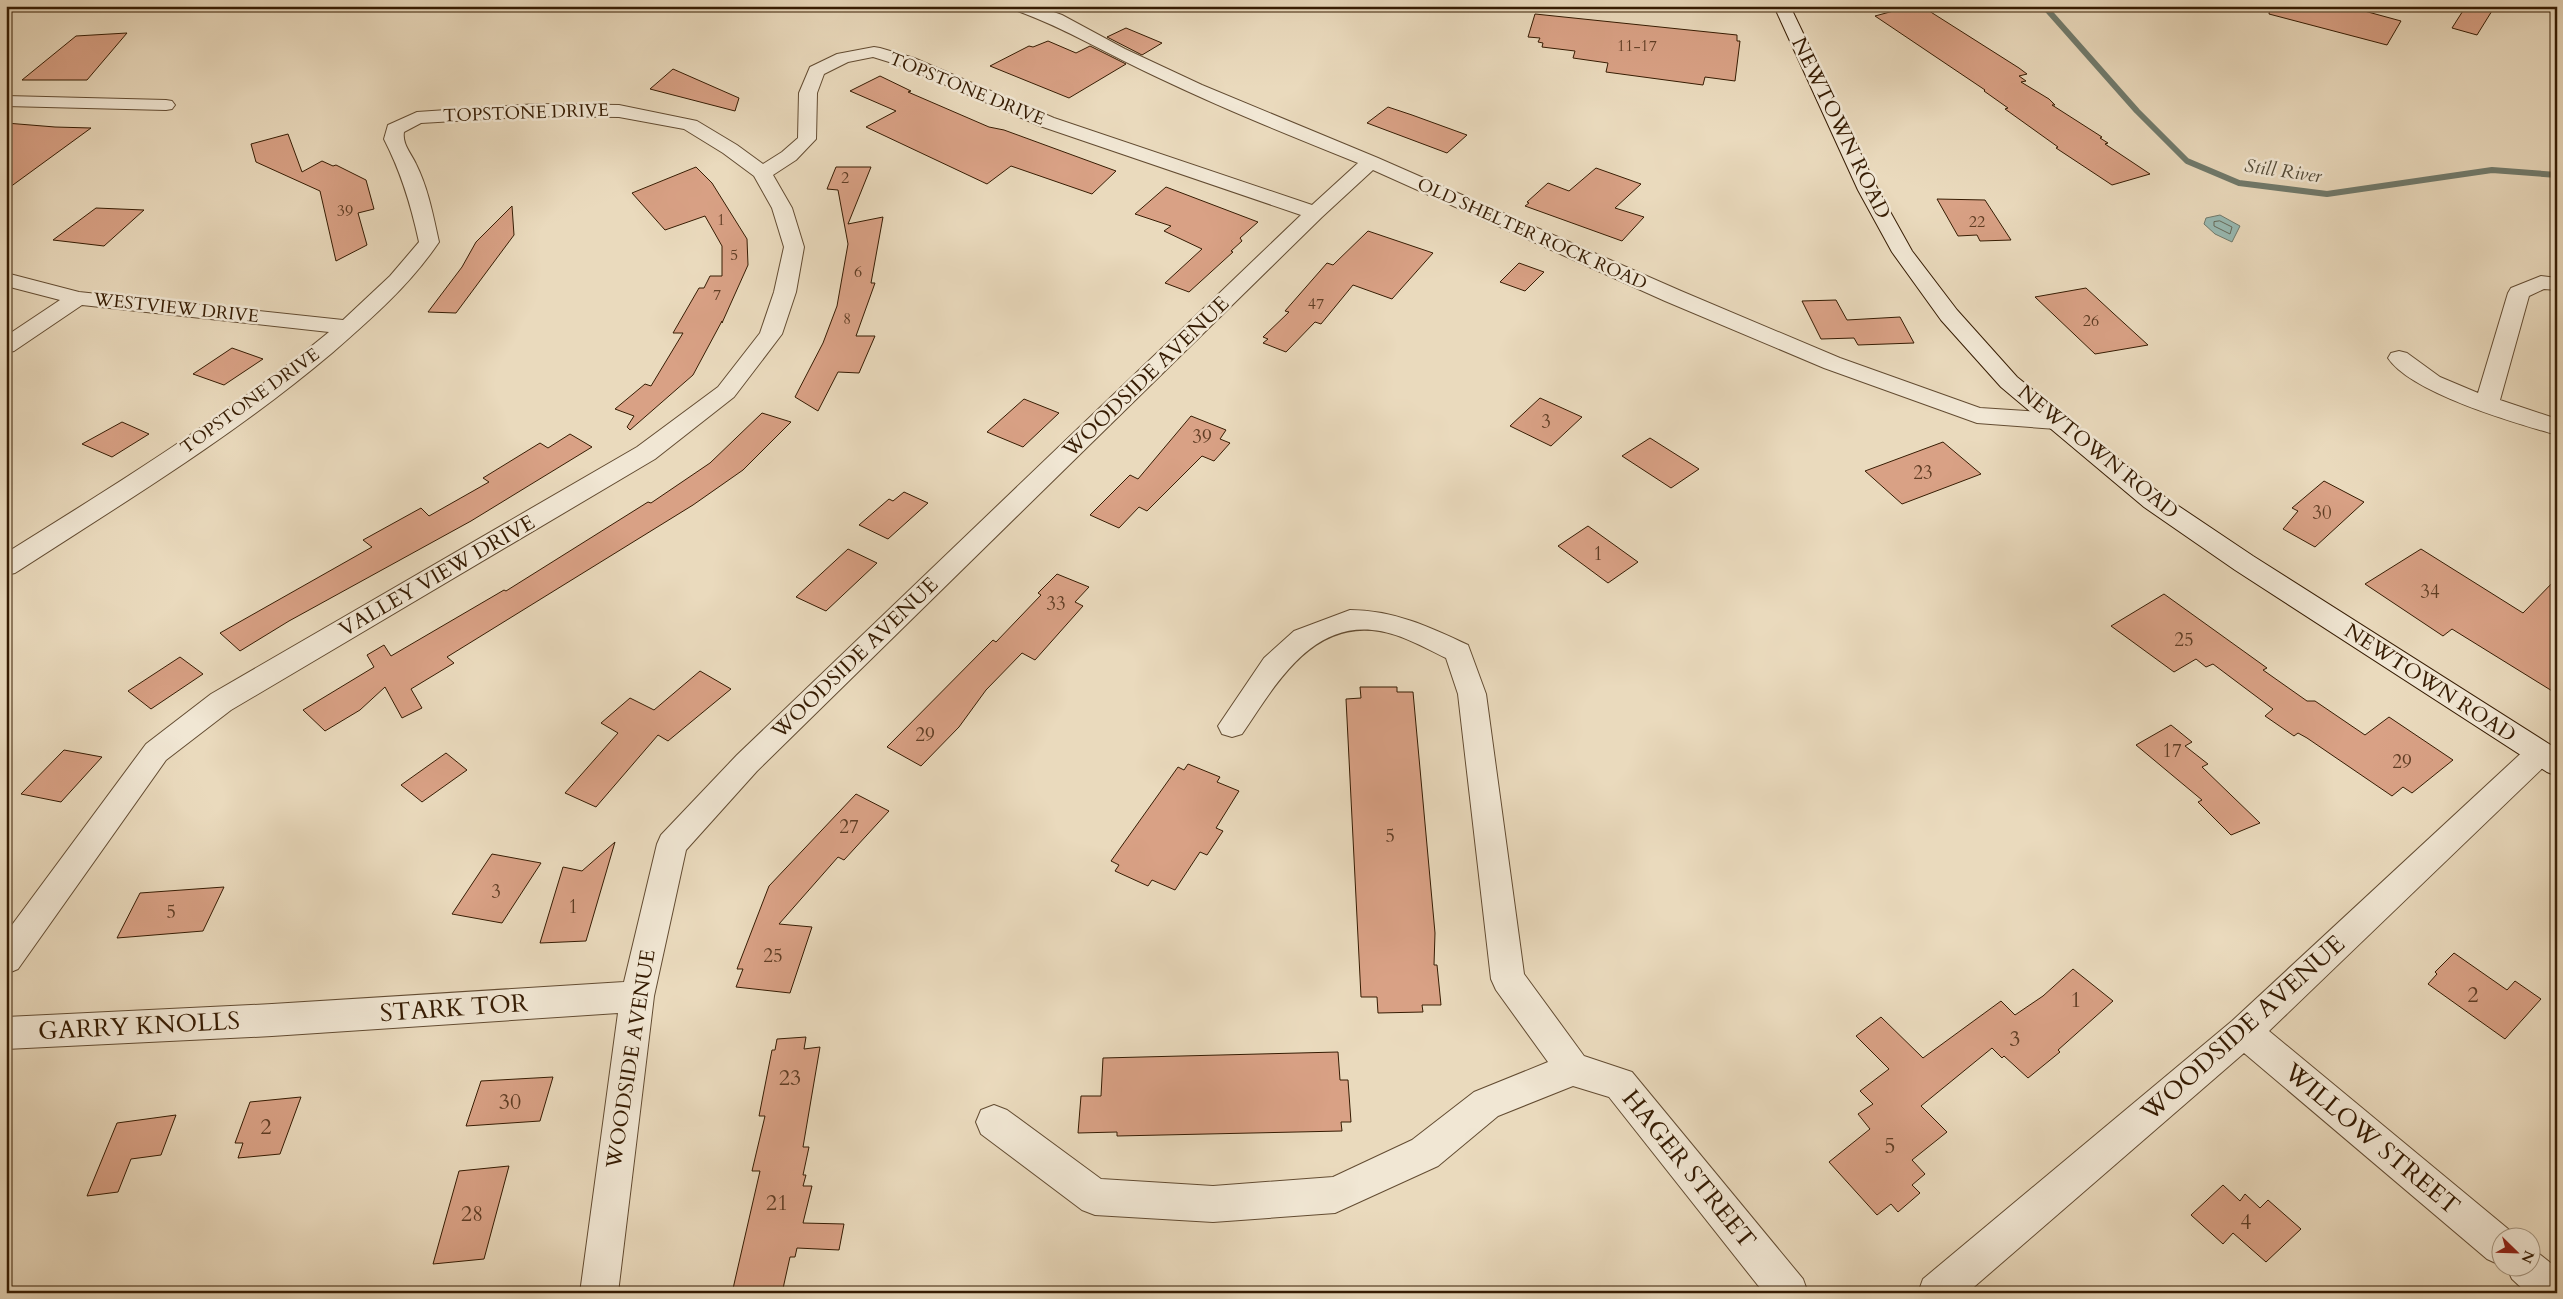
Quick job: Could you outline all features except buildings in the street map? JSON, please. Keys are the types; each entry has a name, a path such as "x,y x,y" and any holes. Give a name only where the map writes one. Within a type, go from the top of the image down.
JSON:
{"street":[{"name":"OLD SHELTER ROCK ROAD","path":"1021,6 1056,19 1119,54 1196,89 1371,162 1690,304 1832,363 1977,414 2056,421"},
{"name":"NEWTOWN ROAD","path":"1782,6 1868,190 1902,252 1949,315 2010,382 2174,515 2548,759"},
{"name":"TOPSTONE DRIVE","path":"6,566 126,490 268,392 349,327 394,285 429,242 422,204 407,165 393,140 394,129 417,118 537,110 619,111 690,125 730,149 762,173 789,156 807,139 808,92 816,71 843,58 874,52 908,62 1047,122 1315,213"},
{"path":"6,101 166,105"},
{"name":"WOODSIDE AVENUE","path":"599,1293 637,996 672,844 747,763 1315,213 1371,162"},
{"name":"VALLEY VIEW DRIVE","path":"6,959 156,752 221,702 646,453 726,392 771,334 785,292 794,247 782,208 762,173"},
{"name":"WESTVIEW DRIVE","path":"6,279 78,298 349,327"},
{"path":"2487,404 2494,369 2512,321 2519,293 2541,282 2557,284"},
{"path":"6,346 78,298"},
{"path":"2399,358 2432,382 2451,392 2557,427"},
{"path":"994,1122 1095,1197 1213,1204 1335,1196 1425,1153 1486,1104 1573,1069 1508,979 1472,694 1458,652 1414,631 1373,620 1350,620 1304,638 1274,665 1232,726"},
{"name":"WOODSIDE AVENUE","path":"1937,1293 2244,1032 2548,759"},
{"name":"STARK TOR","path":"272,1020 637,996"},
{"name":"GARRY KNOLLS","path":"6,1033 272,1020"},
{"name":"WILLOW STREET","path":"2244,1032 2490,1238"},
{"name":"HAGER STREET","path":"1573,1069 1620,1084 1789,1293"},
{"path":"2536,1276 2556,1293"}],"water":[{"path":"2220,215 2240,226 2232,242 2215,234 2204,224 2206,218"}],"waterway":[{"name":"Still River","path":"2044,6 2137,111 2187,161 2239,183 2327,194 2492,170 2557,175"}]}
